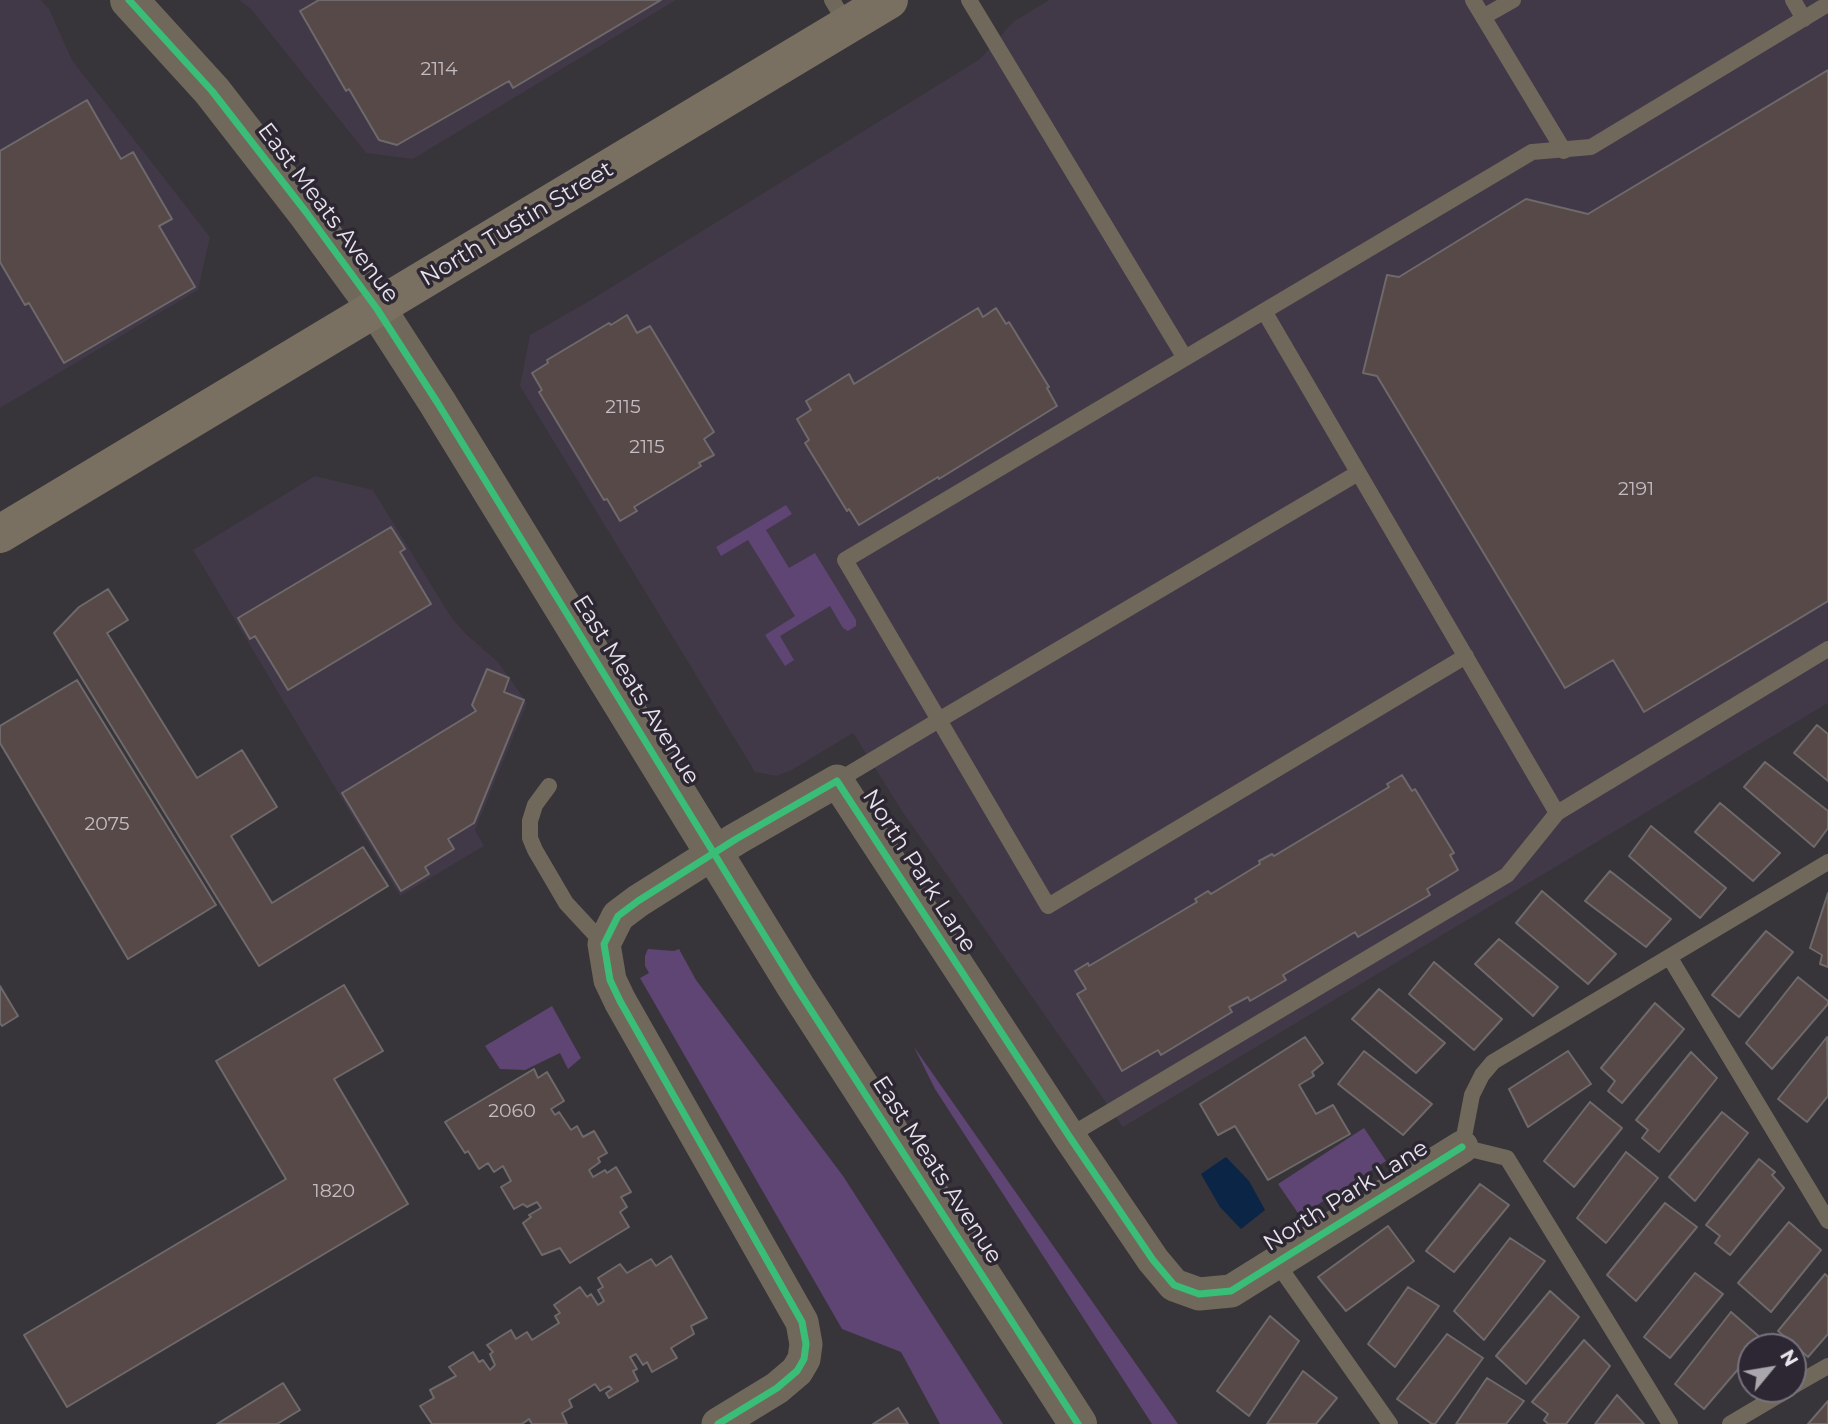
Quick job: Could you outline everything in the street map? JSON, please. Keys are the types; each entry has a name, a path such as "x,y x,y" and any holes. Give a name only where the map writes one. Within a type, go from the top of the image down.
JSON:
{"main road":[{"name":"North Tustin Street","path":"0,534 377,309 839,13 889,0"}],"street":[{"name":"East Meats Avenue","path":"129,0 212,90 377,309 437,402 796,987 1078,1424"},
{"name":"North Park Lane","path":"604,944 618,916 638,901 764,822 837,781 1069,1136 1153,1260 1174,1285 1199,1294 1231,1291 1462,1147"},
{"path":"604,944 610,980 620,1000 802,1322 806,1344 804,1359 797,1371 777,1388 718,1424"}],"lane":[{"path":"969,0 1185,358"},
{"path":"1473,0 1564,151"},
{"path":"1483,17 1513,0"},
{"path":"1793,0 1804,19"},
{"path":"1466,656 1048,906 845,560 1532,152 1591,147 1828,4"},
{"path":"1264,311 1558,813"},
{"path":"837,781 1358,473"},
{"path":"1069,1136 1507,875 1558,813 1828,649"},
{"path":"549,786 535,805 530,821 530,838 566,903 604,944"},
{"path":"1670,1424 1507,1158 1462,1147 1472,1095 1482,1074 1493,1062 1828,862"},
{"path":"1670,958 1828,1221"},
{"path":"1276,1262 1390,1424"},
{"path":"1807,1378 1828,1366"},
{"path":"1730,1424 1766,1403"}],"shaded area":[{"path":"0,0 41,0 49,9 72,60 210,237 198,290 0,408"},
{"path":"239,0 676,0 413,159 366,153 251,9"},
{"path":"1049,0 1828,0 1828,703 1123,1127 902,811 853,733 790,771 776,776 755,772 520,386 530,335 980,59 1013,22"},
{"path":"315,476 373,490 451,617 498,662 527,703 475,830 484,846 400,896 193,550"},
{"path":"786,505 792,514 766,530 789,568 815,553 856,620 856,626 848,631 843,628 830,606 780,636 794,660 785,666 765,635 795,616 748,540 721,556 716,547"},
{"path":"648,949 679,949 696,980 843,1176 1003,1424 940,1424 901,1352 842,1329 640,978 649,973 645,966"},
{"path":"552,1006 581,1058 568,1069 560,1053 525,1070 500,1069 485,1046"},
{"path":"914,1047 1178,1424 1152,1424 935,1089"},
{"path":"1364,1128 1386,1161 1300,1216 1278,1184"}],"water":[{"path":"1226,1157 1249,1181 1265,1210 1241,1229 1220,1207 1201,1174"}],"building":[{"path":"319,0 661,0 513,88 509,81 397,145 379,140 349,89 346,91 300,11"},
{"path":"1828,70 1828,601 1644,712 1613,660 1565,688 1377,376 1363,373 1387,275 1399,277 1526,199 1588,214"},
{"path":"87,100 121,159 133,152 172,219 159,226 195,287 64,363 29,303 25,305 0,262 0,151"},
{"path":"978,308 983,317 996,308 1006,324 1009,322 1049,387 1047,388 1057,406 859,525 849,509 847,511 805,443 809,440 797,419 811,410 806,401 849,374 854,384"},
{"path":"627,315 637,333 650,326 714,432 704,439 714,455 699,463 701,466 634,507 637,511 620,521 607,499 604,500 539,392 542,390 532,373 548,363 547,360"},
{"path":"391,527 405,549 400,552 431,604 288,690 255,636 250,639 238,618"},
{"path":"108,589 128,620 107,633 197,778 242,750 277,807 231,836 272,903 363,847 388,886 259,966 54,633 79,607"},
{"path":"487,669 509,678 504,692 524,700 474,823 448,839 454,849 425,867 429,874 401,891 342,793 476,711 472,705"},
{"path":"77,680 216,905 128,959 0,743 0,726"},
{"path":"1817,725 1828,734 1828,781 1794,753"},
{"path":"1765,762 1828,811 1828,828 1814,847 1744,787"},
{"path":"1402,775 1412,791 1415,789 1454,853 1450,855 1458,870 1427,889 1430,895 1358,937 1355,932 1283,975 1286,980 1250,1001 1248,997 1229,1007 1232,1012 1161,1055 1158,1050 1122,1071 1077,994 1086,989 1075,971 1088,963 1089,966 1197,902 1195,899 1208,891 1211,894 1260,864 1259,861 1272,854 1274,856 1389,787 1387,784"},
{"path":"1720,803 1780,853 1753,881 1695,832"},
{"path":"1651,826 1726,888 1700,918 1629,856"},
{"path":"1610,871 1671,919 1646,947 1585,901"},
{"path":"1542,891 1616,954 1588,984 1516,923"},
{"path":"1828,893 1828,967 1820,964 1822,955 1810,948"},
{"path":"1766,931 1793,952 1739,1017 1712,995"},
{"path":"1499,939 1558,987 1533,1016 1475,964"},
{"path":"1434,962 1502,1019 1474,1050 1409,994"},
{"path":"1798,977 1828,1001 1828,1004 1772,1069 1746,1043"},
{"path":"344,985 383,1051 334,1079 408,1204 67,1407 24,1335 286,1179 216,1061"},
{"path":"0,986 18,1016 2,1026 0,1023"},
{"path":"1379,989 1445,1043 1416,1073 1352,1019"},
{"path":"1655,1003 1684,1029 1622,1103 1608,1091 1615,1081 1601,1068"},
{"path":"1305,1037 1323,1063 1312,1072 1314,1076 1299,1085 1316,1114 1333,1105 1350,1134 1268,1180 1235,1126 1218,1135 1200,1104"},
{"path":"1827,1037 1828,1096 1807,1122 1778,1099"},
{"path":"1364,1051 1432,1104 1403,1135 1338,1084"},
{"path":"1568,1051 1591,1084 1528,1127 1509,1089"},
{"path":"1691,1052 1717,1078 1659,1152 1642,1138 1648,1130 1636,1120"},
{"path":"534,1069 538,1078 547,1072 564,1101 551,1109 555,1115 559,1112 571,1130 577,1126 583,1137 594,1131 607,1153 598,1158 600,1162 589,1170 593,1177 616,1167 631,1192 621,1197 627,1207 620,1212 629,1227 570,1263 560,1248 542,1255 523,1223 531,1217 529,1215 541,1208 537,1202 527,1207 523,1204 514,1209 501,1187 511,1181 503,1166 494,1172 488,1163 479,1169 445,1122"},
{"path":"1590,1102 1622,1128 1574,1187 1544,1161"},
{"path":"1722,1112 1748,1133 1695,1201 1669,1177"},
{"path":"1626,1152 1658,1178 1606,1243 1577,1218"},
{"path":"1759,1159 1775,1172 1772,1175 1784,1188 1730,1255 1715,1243 1720,1236 1706,1225"},
{"path":"1480,1184 1509,1205 1454,1272 1426,1251"},
{"path":"1665,1203 1697,1227 1636,1301 1607,1275"},
{"path":"1789,1222 1821,1250 1771,1312 1738,1283"},
{"path":"1388,1226 1414,1261 1346,1311 1318,1277"},
{"path":"1510,1238 1545,1261 1484,1340 1454,1311"},
{"path":"671,1256 707,1318 691,1326 694,1334 671,1348 677,1358 652,1372 647,1362 643,1365 636,1354 630,1357 637,1369 633,1371 638,1381 609,1398 606,1393 612,1389 609,1386 600,1391 595,1384 569,1400 572,1407 562,1413 567,1424 532,1424 529,1419 522,1424 432,1424 420,1406 434,1398 430,1390 456,1376 449,1367 473,1352 479,1362 483,1360 490,1370 495,1365 490,1354 493,1352 487,1345 511,1330 516,1339 527,1332 532,1340 559,1323 555,1316 560,1313 554,1305 580,1287 587,1297 591,1294 598,1305 604,1301 598,1290 603,1287 598,1278 620,1264 627,1273 651,1259 656,1266"},
{"path":"1695,1273 1723,1294 1670,1358 1644,1337"},
{"path":"1825,1274 1828,1277 1828,1334 1808,1357 1807,1333 1778,1331"},
{"path":"1408,1287 1439,1306 1395,1367 1368,1344"},
{"path":"1550,1291 1579,1317 1526,1384 1496,1356"},
{"path":"1731,1312 1755,1333 1737,1333 1737,1370 1704,1409 1675,1384"},
{"path":"1270,1316 1299,1341 1249,1416 1217,1391"},
{"path":"1447,1334 1483,1358 1435,1424 1432,1424 1397,1399"},
{"path":"1584,1340 1610,1366 1566,1424 1548,1424 1544,1420 1548,1414 1532,1402"},
{"path":"1303,1371 1337,1398 1316,1424 1267,1424"},
{"path":"1487,1378 1524,1401 1506,1424 1456,1424"},
{"path":"283,1383 300,1410 277,1424 217,1424"},
{"path":"1617,1395 1644,1424 1595,1424"},
{"path":"1828,1401 1828,1424 1808,1424"},
{"path":"898,1408 908,1424 873,1424"}],"cycle path":[{"path":"129,0 212,91 377,309 437,402 796,987 1078,1424"},
{"path":"718,1424 777,1388 797,1371 804,1359 806,1344 802,1322 620,1001 610,980 604,944 618,916 638,901 736,839 837,781 1069,1136 1153,1260 1174,1285 1199,1294 1231,1291 1462,1147"}]}
